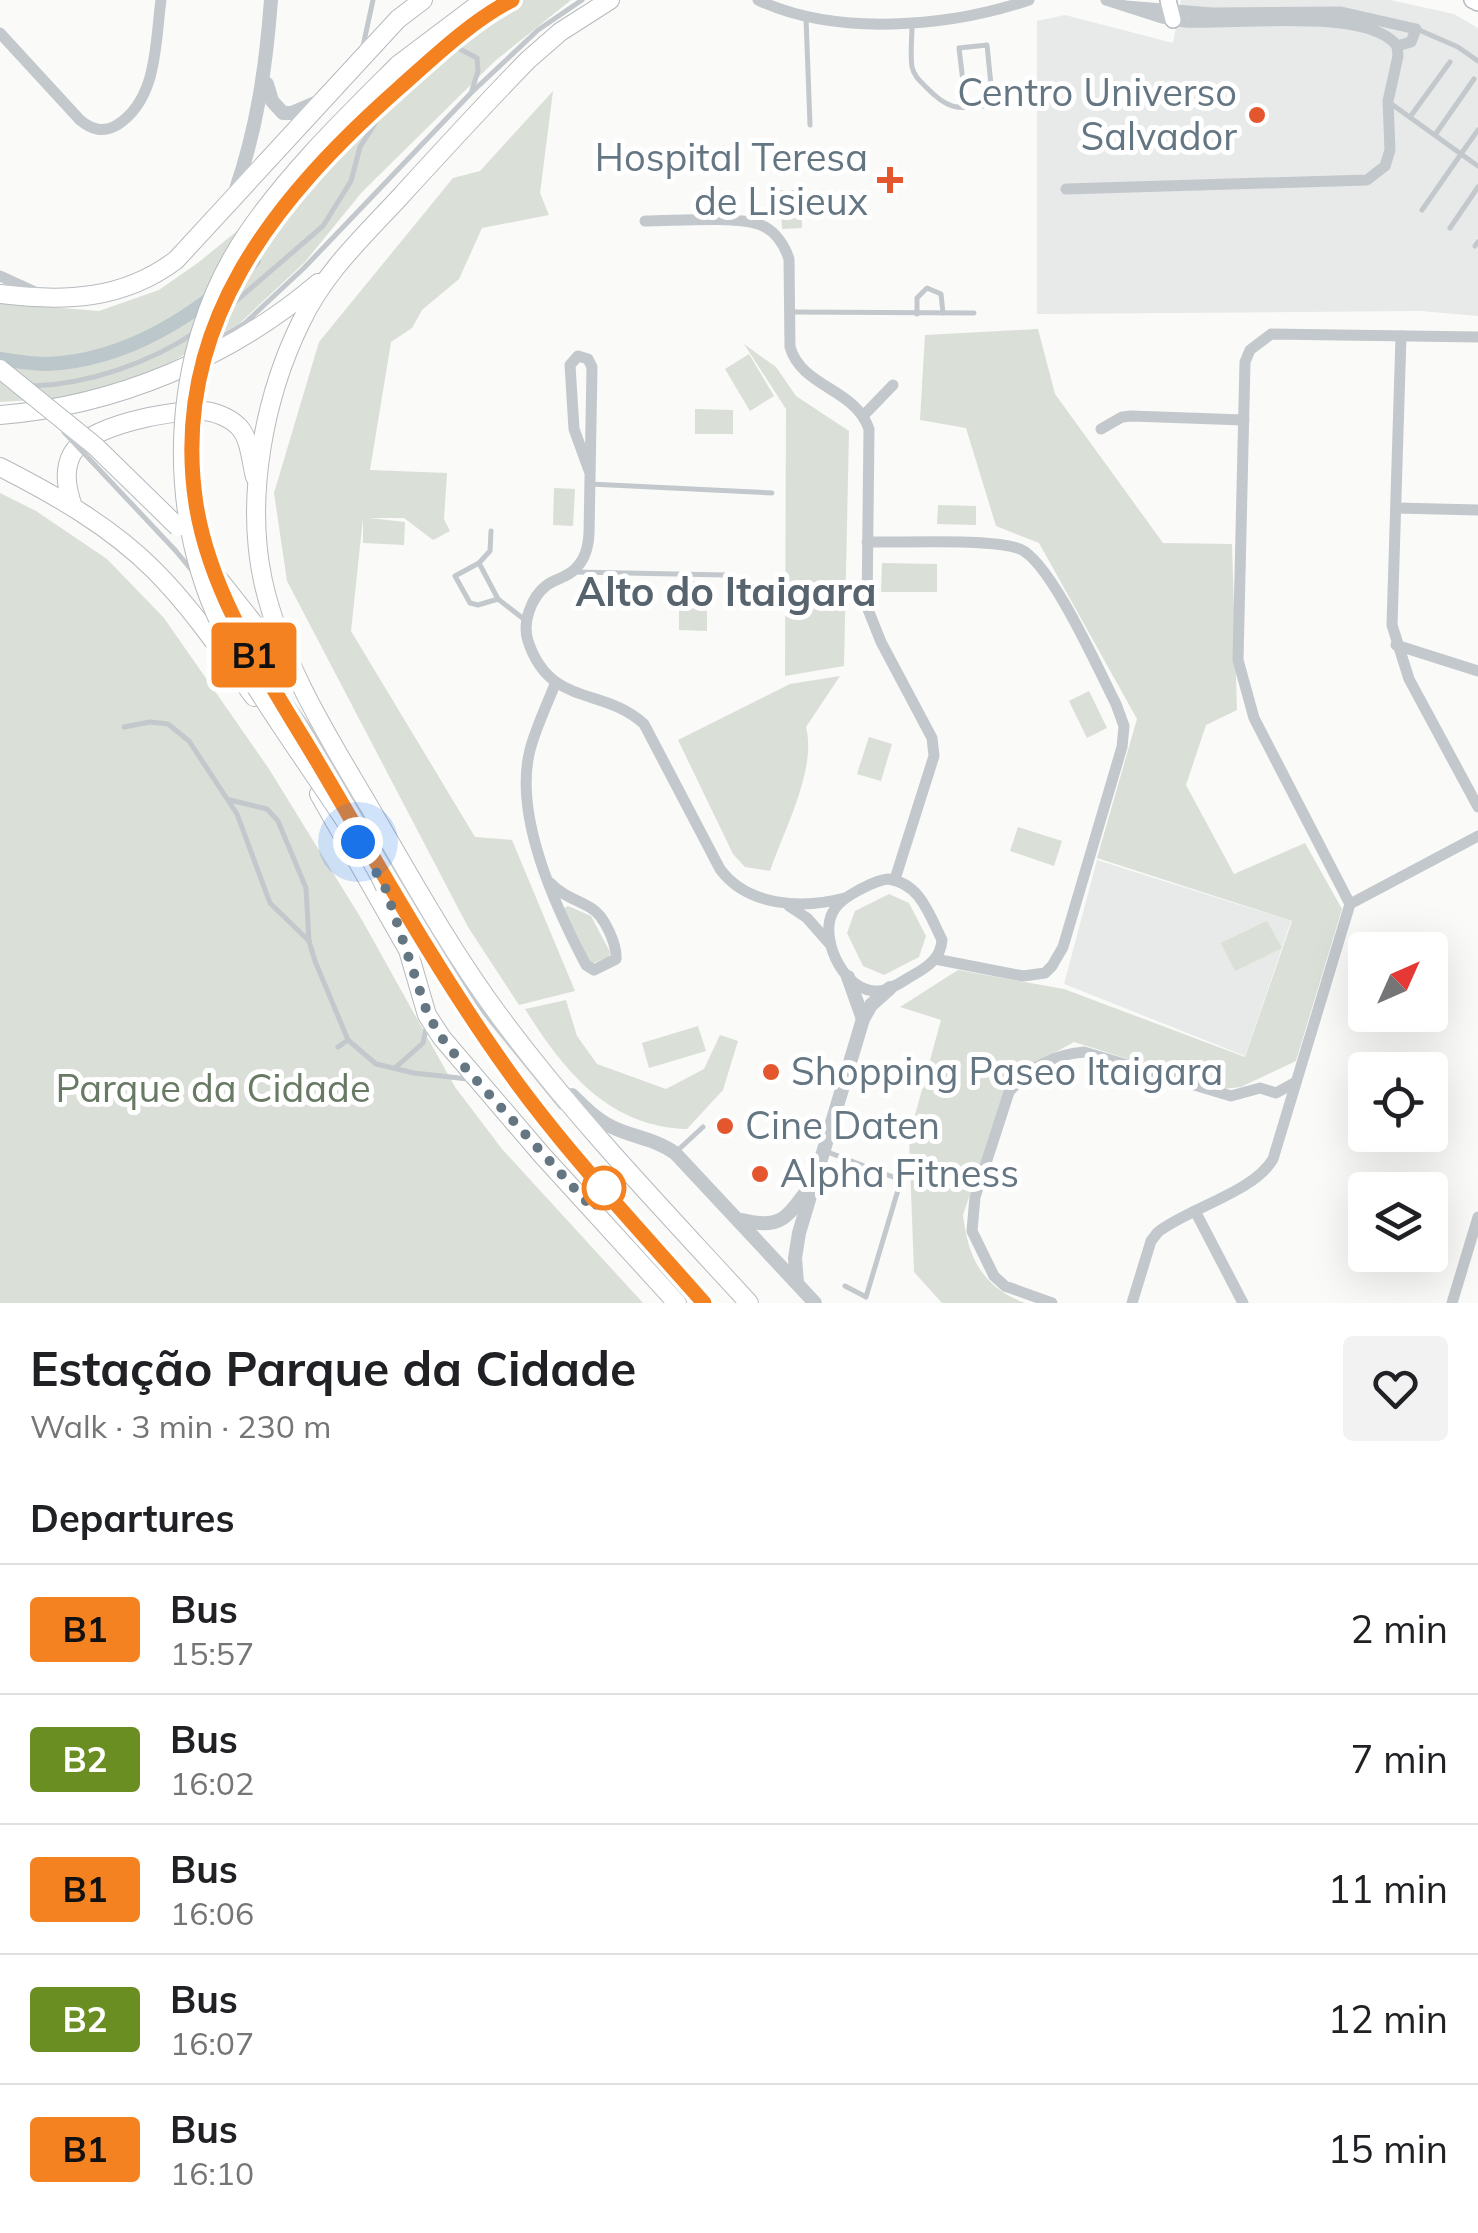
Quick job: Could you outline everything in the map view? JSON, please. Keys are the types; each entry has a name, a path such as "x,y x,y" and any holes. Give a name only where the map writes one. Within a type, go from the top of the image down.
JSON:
{"main road":[{"path":"0,294 53,300 105,294 152,278 176,260 398,19 423,0"},
{"path":"484,0 398,64 318,146 245,237 220,283 192,370 183,442 184,494 194,555 230,643 385,887 428,1015 476,1080 677,1303"},
{"path":"0,411 94,400 160,378 254,328 329,273 528,60 560,32 610,0"},
{"path":"318,720 288,656 263,579 258,492 275,390 300,324 329,273"},
{"path":"0,373 96,446 178,527 255,625 318,720 443,932 528,1053 581,1120 749,1303"},
{"path":"74,507 66,474 71,455 79,445 102,430 200,410 218,415 242,430 258,492"},
{"path":"0,467 74,507 151,568 228,661 306,773 408,950"}],"street":[{"path":"0,33 80,120 96,130 108,129 129,115 146,93 161,0"},
{"path":"233,198 253,136 266,73 270,0"},
{"path":"758,0 806,18 912,22 943,21 1029,0"},
{"path":"1106,0 1126,6 1212,13 1341,12 1416,29 1411,42 1397,46"},
{"path":"1066,189 1366,180 1386,166 1390,150 1388,101 1398,56 1397,46 1383,33 1342,23 1212,24 1170,10"},
{"path":"266,73 272,102 283,112 304,109 328,97"},
{"path":"645,221 746,223 769,230 789,259 790,347 801,369 847,397 864,415 869,429 867,607 881,642 932,738 934,756 895,880"},
{"path":"0,276 53,300"},
{"path":"1132,1303 1151,1242 1158,1232 1268,1168 1350,904 1254,718 1243,685 1238,632 1245,362 1260,340 1271,334 1478,338"},
{"path":"1401,336 1392,625 1410,679 1478,807"},
{"path":"590,478 574,428 570,365 578,356 588,359 592,367 590,478 588,546 573,572 538,594 526,622 529,645 541,668 555,684 628,711 644,724 728,879 748,892 800,905 845,898 879,880 895,880 918,894 942,940 935,959 877,998 863,1019 796,1247 798,1284"},
{"path":"864,415 893,386"},
{"path":"1101,429 1114,420 1131,416 1244,420"},
{"path":"1397,508 1478,510"},
{"path":"866,542 1006,546 1030,555 1048,577 1124,726 1122,747 1058,958 1045,973 1034,976 935,959"},
{"path":"1396,645 1478,670"},
{"path":"549,882 571,901 596,912 616,949 616,959 598,970 589,969 556,906 537,852 527,769 530,749 555,684"},
{"path":"1350,904 1478,836"},
{"path":"830,943 831,917 845,898"},
{"path":"786,904 807,918 830,943 863,1019"},
{"path":"848,977 856,985 874,991 890,988"},
{"path":"1052,1303 1005,1286 994,1276 972,1231 974,1196 1010,1092 1019,1080 1059,1056 1084,1052 1231,1096 1260,1088 1276,1092 1296,1082"},
{"path":"528,1053 591,1114 614,1129 675,1152 814,1303"},
{"path":"1276,1092 1288,1110"},
{"path":"740,1220 769,1225 778,1222 793,1210 812,1183"},
{"path":"1195,1211 1243,1303"},
{"path":"1452,1303 1478,1217"}],"lane":[{"path":"360,64 373,0"},
{"path":"512,0 450,44 354,128 295,192 256,242 224,297 203,366 194,441 196,500 206,550 236,624 401,902 509,1072 568,1147 704,1303"},
{"path":"0,411 74,400 121,386 168,367 244,324 304,268 471,93 538,30 582,0"},
{"path":"806,18 810,125"},
{"path":"912,22 915,76 943,104 966,107 993,106 987,44 959,48 966,107"},
{"path":"1416,29 1458,47 1478,61"},
{"path":"450,44 477,58 478,70 471,93"},
{"path":"1410,118 1450,62"},
{"path":"1435,135 1474,79"},
{"path":"0,387 50,386 129,366 181,342 232,308 323,226 351,180 360,146 395,92"},
{"path":"1388,101 1478,166"},
{"path":"1422,210 1478,130"},
{"path":"1450,228 1478,187"},
{"path":"917,314 916,298 927,288 940,294 943,314"},
{"path":"790,312 974,313"},
{"path":"0,373 76,442 252,642 493,1025 536,1080 737,1303"},
{"path":"590,478 772,492"},
{"path":"491,531 490,551 479,563 455,576 467,600 478,605 498,599"},
{"path":"479,563 498,599 526,622"},
{"path":"573,572 725,575"},
{"path":"124,726 168,724 188,741 230,800 270,903 309,941"},
{"path":"230,800 267,809 278,821 306,888 309,941 348,1040 376,1064 429,1076 476,1080"},
{"path":"395,1068 423,1043 428,1015"},
{"path":"338,1046 348,1040"},
{"path":"675,1152 703,1126"},
{"path":"823,1150 902,1180 866,1296 845,1286"}],"shaded area":[{"name":"Centro Universo Salvador","path":"1181,0 1390,0 1454,14 1478,28 1478,316 1420,311 1037,314 1037,21 1065,15 1173,43"},
{"path":"1097,860 1291,921 1245,1056 1064,984"}],"green space":[{"path":"521,0 571,0 495,61 362,192 305,262 240,323 166,365 118,384 66,398 0,402 0,303 99,311 159,290 361,130 475,29"},
{"path":"553,91 540,193 549,215 482,228 459,279 422,310 412,328 391,342 370,470 447,473 444,519 450,531 433,540 404,518 369,518 405,522 404,545 363,543 363,518 351,631 475,837 512,840 575,991 519,1005 468,927 287,581 274,493 319,342 453,178 480,171"},
{"path":"780,190 801,190 802,228 782,229"},
{"path":"1038,329 1055,394 1163,543 1232,544 1237,710 1206,725 1186,785 1234,874 1305,843 1342,909 1296,1061 1241,1087 1223,1089 1074,1042 1008,1079 963,1215 969,1245 980,1270 998,1289 1025,1303 942,1303 914,1272 909,1137 941,1020 900,1007 958,970 1064,989 1245,1057 1292,921 1097,858 1137,719 1039,543 996,526 966,428 920,420 925,335"},
{"path":"744,344 776,367 796,396 849,431 844,666 785,676 786,409"},
{"path":"749,354 774,396 750,411 725,369"},
{"path":"695,409 733,410 733,434 695,434"},
{"path":"554,488 575,489 573,526 553,525"},
{"name":"Parque da Cidade","path":"0,493 36,511 107,559 164,618 269,769 362,920 455,1087 502,1149 643,1303 0,1303"},
{"path":"938,505 976,506 976,525 937,524"},
{"path":"882,563 937,564 937,592 881,592"},
{"path":"679,581 707,582 707,631 679,630"},
{"path":"840,676 806,727 803,780 770,871 745,867 733,854 678,740 790,684"},
{"path":"1089,691 1107,728 1087,738 1069,701"},
{"path":"869,737 892,744 881,781 857,774"},
{"path":"1018,827 1062,841 1054,866 1010,851"},
{"path":"889,894 909,903 926,936 919,957 884,975 863,966 847,933 855,911"},
{"path":"568,906 591,916 609,957 591,964 564,908"},
{"path":"1267,921 1282,948 1235,971 1221,943"},
{"path":"566,1000 577,1036 597,1064 666,1089 704,1069 720,1035 738,1041 723,1090 687,1129 659,1126 612,1106 573,1074 525,1009"},
{"path":"698,1026 706,1051 649,1068 642,1043"}],"waterway":[{"path":"0,359 41,364 76,361 133,344 186,316 254,260"}],"bus line":[{"name":"B1","path":"512,0 450,44 354,128 295,192 256,242 224,297 203,366 194,441 196,500 206,550 236,624 444,973 541,1114 704,1303"}],"place":[{"name":"Centro Universo Salvador","path":"1257,115"},
{"name":"Hospital Teresa de Lisieux","path":"890,180"},
{"name":"Shopping Paseo Itaigara","path":"771,1072"},
{"name":"Cine Daten","path":"725,1126"},
{"name":"Alpha Fitness","path":"760,1174"}],"district":[{"name":"Alto do Itaigara","path":"726,592"}],"route":[{"path":"358,842 380,874 428,1015 442,1038 594,1210 604,1188"}]}
